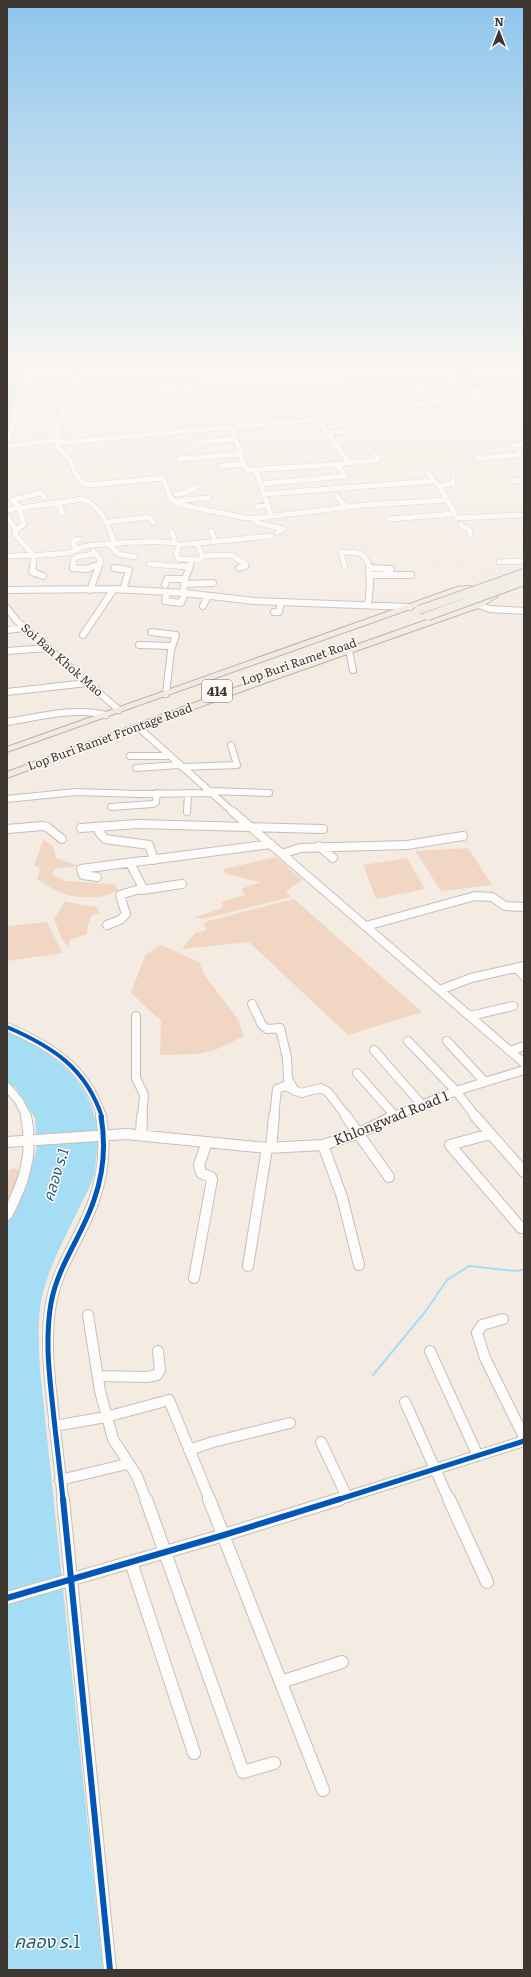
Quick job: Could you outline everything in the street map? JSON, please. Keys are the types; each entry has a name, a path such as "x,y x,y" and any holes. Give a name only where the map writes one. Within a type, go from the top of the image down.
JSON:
{"main road":[{"name":"Lop Buri Ramet Road","path":"7,755 524,573"},
{"name":"Lop Buri Ramet Road","path":"7,768 524,581"},
{"name":"Lop Buri Ramet Frontage Road","path":"7,750 48,737 119,710 228,673 460,589 475,588 488,591 493,597 478,604 259,682 7,775"},
{"path":"228,673 293,655"},
{"path":"259,682 306,660"},
{"path":"7,755 48,737"},
{"path":"7,768 76,749"}],"street":[{"path":"72,464 75,473 83,484 91,485 163,478 170,497 182,506 214,509 252,519 254,521 282,529 277,533"},
{"path":"221,466 241,464"},
{"path":"244,464 245,468 256,470 333,464"},
{"path":"261,484 345,476 337,464"},
{"path":"256,470 271,516"},
{"path":"427,472 439,486 448,500 454,514 460,518 524,515"},
{"path":"439,486 453,484 453,479"},
{"path":"264,494 434,480"},
{"path":"514,481 524,480"},
{"path":"169,494 176,492 184,493 196,487"},
{"path":"7,528 17,528 24,524 19,509 12,500 40,493 45,496"},
{"path":"336,495 346,507"},
{"path":"387,504 395,498 394,497"},
{"path":"176,503 184,500 209,498"},
{"path":"7,510 57,504 83,499 91,502 102,512 108,522 112,545 118,554 135,557"},
{"path":"252,519 417,500 448,500"},
{"path":"325,502 331,509"},
{"path":"57,504 61,508 62,512"},
{"path":"257,507 268,505"},
{"path":"389,519 454,514"},
{"path":"7,517 17,528"},
{"path":"108,522 146,517 151,518 154,523"},
{"path":"460,518 458,526 470,531 470,535"},
{"path":"17,528 15,535 34,555"},
{"path":"211,531 215,540"},
{"path":"172,532 177,543 176,555 179,559 192,561 199,560 203,556 231,555 246,564 244,567 239,568"},
{"path":"9,558 71,552 90,546 196,543 239,537 271,536"},
{"path":"76,550 73,543 74,540 79,539"},
{"path":"196,543 203,556"},
{"path":"90,546 94,554 101,558 90,590"},
{"path":"345,567 341,552 363,554 369,568 370,575 371,589 368,605"},
{"path":"94,554 76,557 72,568 87,569 100,564"},
{"path":"34,555 32,572 43,576"},
{"path":"167,592 165,601 170,603 180,602 184,593 185,581 192,561"},
{"path":"499,562 524,561"},
{"path":"149,564 189,567"},
{"path":"114,568 129,570 123,590"},
{"path":"369,568 391,569"},
{"path":"370,575 402,577 411,575"},
{"path":"165,585 167,579 213,583"},
{"path":"7,590 123,590 184,593 281,602 410,607"},
{"path":"84,635 114,590"},
{"path":"203,606 208,596"},
{"path":"274,612 279,612 281,602"},
{"path":"478,604 490,609 524,611"},
{"name":"Soi Ban Khok Mao","path":"7,608 25,628 119,710"},
{"path":"7,630 25,628"},
{"path":"151,632 175,634 176,636 172,646 166,681 166,694"},
{"path":"139,645 172,646"},
{"path":"7,651 48,648"},
{"path":"349,651 352,670"},
{"path":"7,692 87,683"},
{"path":"7,722 63,714 92,713 106,715"},
{"path":"138,727 250,827 524,1063"},
{"path":"136,768 236,765 231,744"},
{"path":"130,756 170,756"},
{"path":"7,799 76,792 269,793"},
{"path":"112,807 153,804 156,802 157,793"},
{"path":"187,812 188,793"},
{"path":"81,828 138,824 323,828"},
{"path":"7,829 43,826 48,827 62,840"},
{"path":"103,827 99,832 105,838 149,845 154,860"},
{"path":"282,854 300,848 319,846 407,845 464,836"},
{"path":"97,877 86,876 81,872 81,869 116,861 130,863 270,844"},
{"path":"319,846 334,858"},
{"path":"80,860 91,867"},
{"path":"130,863 143,887 142,890"},
{"path":"107,925 124,918 126,914 118,901 122,894 182,884"},
{"path":"366,926 475,896 492,897 505,906 524,908"},
{"path":"440,990 472,977 520,967 524,976"},
{"path":"252,1004 262,1025 266,1029 280,1028 287,1058 288,1079 296,1091"},
{"path":"470,1016 513,1006"},
{"path":"136,1016 136,1078 144,1094 141,1135"},
{"path":"7,1027 50,1048 77,1071 98,1104 104,1120 102,1135 104,1161 99,1186 93,1202 58,1274 48,1320 47,1355 72,1580 110,1970"},
{"path":"408,1041 456,1091 490,1134 524,1172"},
{"path":"447,1041 485,1082"},
{"path":"510,1051 524,1046"},
{"path":"374,1050 422,1105"},
{"name":"Khlongwad Road 1","path":"7,1142 102,1135 141,1135 269,1148 323,1145 359,1133 395,1116 456,1091 524,1070"},
{"path":"357,1073 395,1116"},
{"path":"248,1266 269,1148 277,1089 285,1086 301,1093 321,1088 328,1092 359,1133 389,1178"},
{"path":"7,1087 30,1124 31,1140 27,1168 22,1186 7,1214"},
{"path":"490,1134 450,1145 521,1228 524,1227"},
{"path":"194,1278 212,1180 211,1177 201,1173 200,1165 207,1142"},
{"path":"323,1145 342,1197 359,1265"},
{"path":"88,1315 99,1376 100,1391 113,1439 137,1476 166,1552 243,1772 274,1763"},
{"path":"503,1319 482,1325 477,1333 485,1358 524,1437"},
{"path":"99,1376 147,1377 157,1375 160,1370 158,1351"},
{"path":"430,1351 478,1456"},
{"path":"54,1426 106,1417 169,1400 224,1535 323,1790"},
{"path":"405,1402 437,1468 487,1582"},
{"path":"189,1450 213,1442 290,1423"},
{"path":"7,1598 224,1535 524,1441"},
{"path":"321,1442 347,1497"},
{"path":"60,1480 128,1464"},
{"path":"130,1562 194,1753"},
{"path":"281,1682 342,1662"}],"shaded area":[{"path":"42,839 53,846 56,858 79,866 54,869 52,874 65,881 114,884 118,890 99,897 77,897 61,893 37,879 40,869 34,865 43,841"},
{"path":"468,848 492,885 441,891 415,851"},
{"path":"276,857 302,880 286,891 291,897 203,919 194,917 221,909 223,905 220,902 245,895 241,889 260,882 223,873 224,869"},
{"path":"407,858 425,889 376,899 363,865"},
{"path":"294,899 422,1012 348,1035 249,942 182,949 195,933 206,930 204,922"},
{"path":"65,901 97,907 100,914 92,915 88,924 87,934 70,940 68,948 61,937 54,919"},
{"path":"47,922 63,953 7,961 7,926"},
{"path":"161,945 199,962 205,976 238,1019 244,1036 215,1050 197,1054 160,1055 161,1021 131,993 145,955"},
{"path":"13,1168 19,1170 16,1185 7,1202 7,1171"}],"water":[{"name":"คลอง ร.1","path":"7,1030 46,1052 62,1065 76,1080 87,1097 94,1116 98,1137 95,1169 92,1182 56,1255 42,1296 39,1317 39,1338 40,1370 103,1970 7,1970 7,1222 27,1185 37,1146 35,1118 15,1087 7,1082"}],"waterway":[{"path":"373,1375 425,1312 447,1280 469,1266 515,1271 524,1270"}],"railway":[{"path":"7,475 128,506 257,531 386,551 524,578"}],"cycle path":[{"path":"7,1027 35,1039 59,1054 78,1072 92,1093 101,1117 105,1142 102,1170 94,1200 63,1264 53,1294 47,1355 72,1580 110,1970"},
{"path":"7,1598 224,1535 524,1441"}]}
